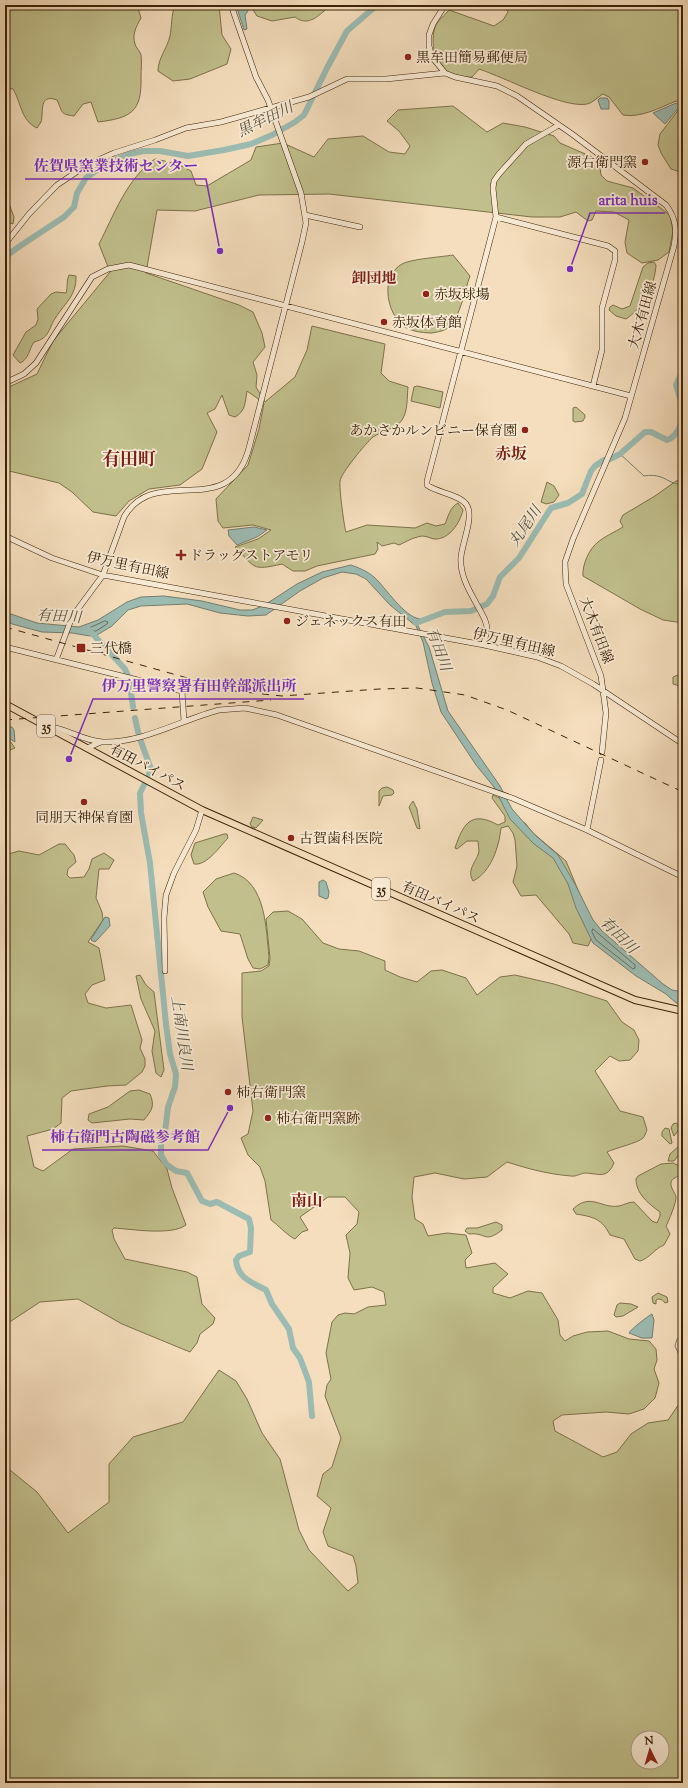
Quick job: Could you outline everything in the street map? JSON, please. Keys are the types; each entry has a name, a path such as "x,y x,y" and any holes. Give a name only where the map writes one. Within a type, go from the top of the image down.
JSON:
{"highway":[{"name":"35","path":"5,704 87,748"},
{"name":"有田バイパス","path":"87,748 202,810 635,1000 683,1011"}],"street":[{"path":"56,660 70,621 79,605 103,575 124,517 136,502 153,493 216,487 232,479 241,469 246,461 250,448 306,223 298,186 271,108 256,77 231,5"},
{"path":"445,5 433,24 430,35 430,46 432,57 445,73"},
{"path":"5,244 45,196 65,179 87,165 114,153 186,128 221,122 308,97 347,79 386,79 445,73"},
{"name":"大木有田線","path":"445,73 455,77 497,86 527,102 666,205 674,219 676,237 625,418 577,528 565,562 566,584 599,669 606,713 602,752"},
{"path":"484,645 486,627 485,620 463,575 460,558 468,522 469,509 461,499 434,490 427,485 496,217 494,181 526,144 559,125"},
{"path":"305,214 360,227"},
{"path":"496,217 608,246 615,251 616,255 602,308 602,350 593,386"},
{"path":"5,383 24,374 36,363 92,277 108,269 129,265 631,396"},
{"name":"伊万里有田線","path":"5,536 52,558 103,575 484,645 546,659 572,671 603,690 683,744"},
{"path":"5,648 182,691 184,721"},
{"path":"87,748 103,742 134,738 219,710 232,708 255,709 306,725 512,798 587,830 683,877"},
{"path":"50,727 57,728 88,740 103,742"},
{"path":"587,830 601,760"},
{"path":"166,971 164,918 166,895 174,873 196,830 202,810"}],"shaded area":[{"path":"5,5 137,5 141,18 134,34 134,40 141,55 141,89 137,106 126,115 119,118 98,122 91,102 83,104 74,116 62,112 57,100 47,99 43,105 41,122 37,128 32,125 24,116 13,89 5,88"},
{"path":"175,5 219,5 222,35 231,49 227,64 190,79 173,81 158,71 159,62 170,36"},
{"path":"250,5 331,5 318,16 310,20 300,20 295,17 272,21 257,16"},
{"path":"504,5 683,5 683,103 676,101 643,114 630,116 623,115 609,97 603,94 587,104 577,104 564,102 549,97 479,69 472,77 459,77 445,70 436,58 433,43 435,27 439,20 449,10 494,26 503,20 508,12"},
{"path":"683,104 683,173 671,169 658,145 660,134"},
{"path":"453,106 487,132 503,123 525,127 554,136 560,143 599,160 601,175 607,181 633,188 670,215 673,231 669,252 658,260 642,263 627,253 625,242 629,220 614,212 596,211 592,220 588,221 576,212 560,217 532,217 329,194 259,195 195,211 157,210 146,273 239,305 253,312 262,333 265,347 253,362 257,375 256,387 265,402 295,377 307,350 312,326 385,344 381,373 389,381 408,387 406,408 402,420 393,428 373,437 354,458 341,477 340,491 346,532 367,525 415,528 427,523 436,526 445,524 451,510 458,503 463,510 462,515 449,534 439,539 424,536 418,537 399,545 394,543 382,546 377,542 378,549 375,554 317,566 305,571 293,571 282,564 265,567 255,566 235,547 258,539 271,530 253,525 223,528 218,521 216,499 248,465 259,429 264,403 247,391 243,409 239,415 235,417 229,415 222,395 215,409 207,413 217,432 202,469 180,485 149,489 129,501 116,516 93,512 72,492 59,483 5,470 5,395 9,387 37,374 53,341 110,272 99,244 122,198 145,167 155,159 178,164 191,171 196,185 207,186 251,160 256,147 283,143 314,157 328,139 363,136 389,152 405,154 410,146 399,131 387,121 398,110"},
{"path":"5,137 9,142 5,154"},
{"path":"5,154 9,173 9,204 14,217 13,224 5,221"},
{"name":"赤坂球場","path":"453,255 470,276 459,310 453,322 449,327 432,333 415,331 403,326 395,317 389,301 388,284 395,269 406,262"},
{"path":"654,262 656,265 651,288 643,302 638,309 626,319 616,316 609,310 610,307 613,305 622,309 630,306 643,267 648,263"},
{"path":"69,275 76,276 75,288 70,298 53,321 46,335 34,342 25,359 20,363 13,355 26,332 36,325 38,319 37,309 51,294 56,292 66,293"},
{"path":"417,386 443,392 440,408 411,401 414,387"},
{"path":"576,407 585,415 583,421 573,421 573,408"},
{"path":"683,479 683,623 663,620 640,609 583,576 583,572 587,558 595,545 623,527 620,521 623,515 655,496 676,481"},
{"path":"547,482 554,486 559,495 554,502 546,504 541,502"},
{"path":"678,675 680,681 683,682 683,687 673,684 673,677"},
{"path":"5,740 10,741 15,748 5,752"},
{"path":"387,787 393,790 394,793 392,795 383,796 379,806 379,791 382,788"},
{"path":"493,795 501,799 517,821 525,823 533,833 566,861 595,931 588,946 573,943 569,934 536,895 521,896 513,882 517,866 515,840 513,833 508,826 501,828 496,851 485,872 473,881 471,877 471,869 479,851 478,841 467,841 457,849 455,848 461,832 469,822 475,819 481,819 498,825 505,822 505,816 492,798"},
{"path":"413,801 417,809 420,829 417,828 409,807"},
{"path":"253,817 263,820 256,828 252,827 250,824"},
{"path":"227,834 228,838 213,855 204,862 194,864 191,855 195,843"},
{"path":"59,844 65,844 74,855 76,862 68,869 67,875 70,878 84,877 89,869 92,859 104,853 114,860 109,869 99,869 96,898 102,912 103,920 88,942 99,948 105,980 92,985 85,994 88,1003 106,1008 131,1005 142,1040 140,1048 145,1059 145,1066 142,1072 126,1085 71,1091 62,1098 61,1123 53,1129 27,1136 34,1167 43,1171 73,1149 123,1146 153,1151 167,1169 172,1188 186,1225 171,1230 161,1231 114,1228 112,1230 114,1239 125,1259 187,1272 197,1277 202,1304 215,1318 213,1324 200,1334 197,1343 190,1352 122,1324 78,1299 40,1302 5,1325 5,855 19,851 39,855"},
{"path":"234,873 245,878 253,886 262,908 267,933 269,957 268,965 260,969 253,968 248,959 240,934 221,931 208,907 203,892 216,879"},
{"path":"288,911 302,919 323,943 339,949 359,951 385,961 385,970 400,977 417,982 431,971 442,970 466,978 477,995 500,977 515,975 554,984 607,1001 622,1022 634,1030 639,1040 638,1051 630,1060 619,1061 610,1056 595,1071 620,1111 643,1117 647,1130 644,1137 640,1140 607,1152 614,1163 609,1171 603,1174 586,1173 573,1176 538,1171 507,1162 487,1177 464,1179 435,1173 414,1177 412,1197 415,1219 423,1224 428,1236 447,1233 466,1235 472,1253 465,1260 466,1268 495,1263 508,1274 493,1288 493,1293 510,1298 528,1291 542,1293 558,1320 560,1335 565,1341 573,1336 587,1332 608,1331 629,1339 649,1341 656,1349 657,1360 654,1369 659,1383 655,1398 644,1409 629,1414 606,1412 562,1415 553,1421 555,1431 603,1457 617,1452 631,1434 648,1423 668,1420 679,1404 683,1393 683,1783 5,1783 5,1466 37,1492 68,1533 109,1502 109,1464 133,1437 183,1422 219,1370 236,1381 247,1399 262,1433 280,1459 299,1530 309,1550 348,1591 358,1583 353,1556 328,1546 323,1532 331,1508 317,1496 323,1474 332,1467 341,1438 325,1396 327,1385 331,1379 326,1353 332,1322 338,1315 345,1313 354,1314 368,1307 386,1305 384,1292 372,1287 354,1290 348,1278 350,1253 346,1235 357,1224 359,1212 345,1197 328,1197 300,1217 308,1230 302,1232 295,1239 292,1238 271,1220 265,1181 260,1167 248,1155 241,1138 248,1134 253,1111 242,1017 242,973 261,971 269,966 270,958 266,919 273,912"},
{"path":"140,975 146,985 154,992 164,1070 161,1077 156,1073 152,1051 155,1031 141,999 136,976"},
{"path":"139,1090 150,1094 152,1102 151,1111 144,1120 130,1119 92,1123 88,1120 89,1114 108,1107 130,1091"},
{"path":"676,1123 680,1128 674,1136 671,1128 673,1124"},
{"path":"665,1128 669,1129 672,1143 670,1144 662,1136 662,1132"},
{"path":"683,1138 683,1149 674,1161 668,1161 670,1154 679,1146"},
{"path":"673,1163 679,1166 682,1171 681,1174 671,1182 676,1199 666,1226 670,1234 664,1245 643,1260 640,1261 635,1259 624,1239 610,1235 604,1225 600,1222 588,1216 576,1214 573,1209 579,1204 591,1201 613,1206 634,1202 652,1221 657,1223 660,1212 641,1194 638,1189 636,1179 638,1176 661,1164"},
{"path":"496,1222 502,1225 502,1230 492,1236 488,1237 469,1234 465,1231 467,1228 477,1228"},
{"path":"658,1293 667,1297 668,1302 665,1303 659,1299 656,1300 656,1304 653,1303 652,1297"},
{"path":"620,1303 631,1304 638,1307 623,1316 616,1317 614,1315 617,1305"}],"water":[{"path":"236,5 248,5 248,11 245,15 247,29 244,30"},
{"path":"600,98 607,98 609,101 609,109 601,109 598,100"},
{"path":"676,103 681,105 665,124 653,113"},
{"path":"254,527 267,530 257,537 237,545 229,536 228,530"},
{"name":"有田川","path":"351,565 371,575 402,608 414,617 420,619 417,624 429,647 448,711 500,786 512,809 535,835 558,855 575,884 593,920 602,931 663,984 672,990 683,992 683,1004 676,1003 666,994 636,976 593,943 576,908 568,884 553,858 534,844 510,819 494,787 476,765 441,712 432,683 423,642 416,626 390,605 366,579 356,574 342,572 323,578 300,591 266,615 248,616 220,613 187,604 141,606 128,610 112,626 97,635 90,636 72,633 42,632 12,624 5,620 5,612 37,623 79,627 98,620 127,602 141,597 164,596 202,601 240,610 252,610 263,606 297,584 322,572"},
{"path":"9,727 12,727 14,730 15,742 5,736"},
{"path":"323,880 326,882 329,892 328,898 326,899 319,896 319,882"},
{"path":"105,917 109,918 110,926 95,942 91,940 92,938"},
{"path":"652,1314 654,1320 652,1338 642,1338 629,1333 639,1323"}],"waterway":[{"name":"黒牟田川","path":"5,259 20,246 64,217 74,207 77,193 86,178 112,161 143,151 160,151 188,156 224,150 251,144 272,135 295,122 304,115 347,31 377,5"},
{"name":"丸尾川","path":"416,623 445,612 471,611 487,604 493,596 500,577 519,558 551,508 568,503 582,494 591,471 595,466 604,460 620,454 645,432 651,432 667,440 675,435 678,431 683,416 682,404 676,385 683,370"},
{"path":"620,454 644,476 657,476 674,483 683,484"},
{"name":"上南川良川","path":"89,630 125,669 129,678 133,707"},
{"name":"上南川良川","path":"135,718 139,736 151,769 149,774"},
{"name":"上南川良川","path":"145,783 140,793 141,813 150,863 170,1054 176,1074 175,1087 168,1107 165,1132 161,1143 161,1155 166,1164 176,1171 187,1173 202,1201 210,1204 217,1202 249,1219 251,1228 250,1252 239,1256 236,1260 237,1266 239,1271 246,1279 266,1290 272,1304 289,1329 293,1348 300,1358 309,1382 312,1416"},
{"path":"683,1315 683,1320"},
{"path":"683,1334 677,1339 675,1346 679,1355 683,1357"}],"railway":[{"path":"5,627 234,691 282,696 379,689 417,688 465,695 507,710 683,792"},
{"path":"5,720 271,700"}],"place":[{"name":"黒牟田簡易郵便局","path":"408,57"},
{"name":"源右衛門窯","path":"645,162"},
{"name":"佐賀県窯業技術センター","path":"220,251"},
{"name":"arita huis","path":"570,269"},
{"name":"赤坂球場","path":"426,294"},
{"name":"赤坂体育館","path":"384,322"},
{"name":"あかさかルンビニー保育園","path":"525,430"},
{"name":"ドラッグストアモリ","path":"181,555"},
{"name":"ジェネックス有田","path":"287,621"},
{"name":"三代橋","path":"81,648"},
{"name":"伊万里警察署有田幹部派出所","path":"69,759"},
{"name":"同朋天神保育園","path":"84,802"},
{"name":"古賀歯科医院","path":"291,838"},
{"name":"柿右衛門窯","path":"228,1092"},
{"name":"柿右衛門古陶磁参考館","path":"230,1108"},
{"name":"柿右衛門窯跡","path":"268,1118"}],"district":[{"name":"卸団地","path":"374,278"},
{"name":"赤坂","path":"511,453"},
{"name":"有田町","path":"129,459"},
{"name":"南山","path":"307,1200"}]}
